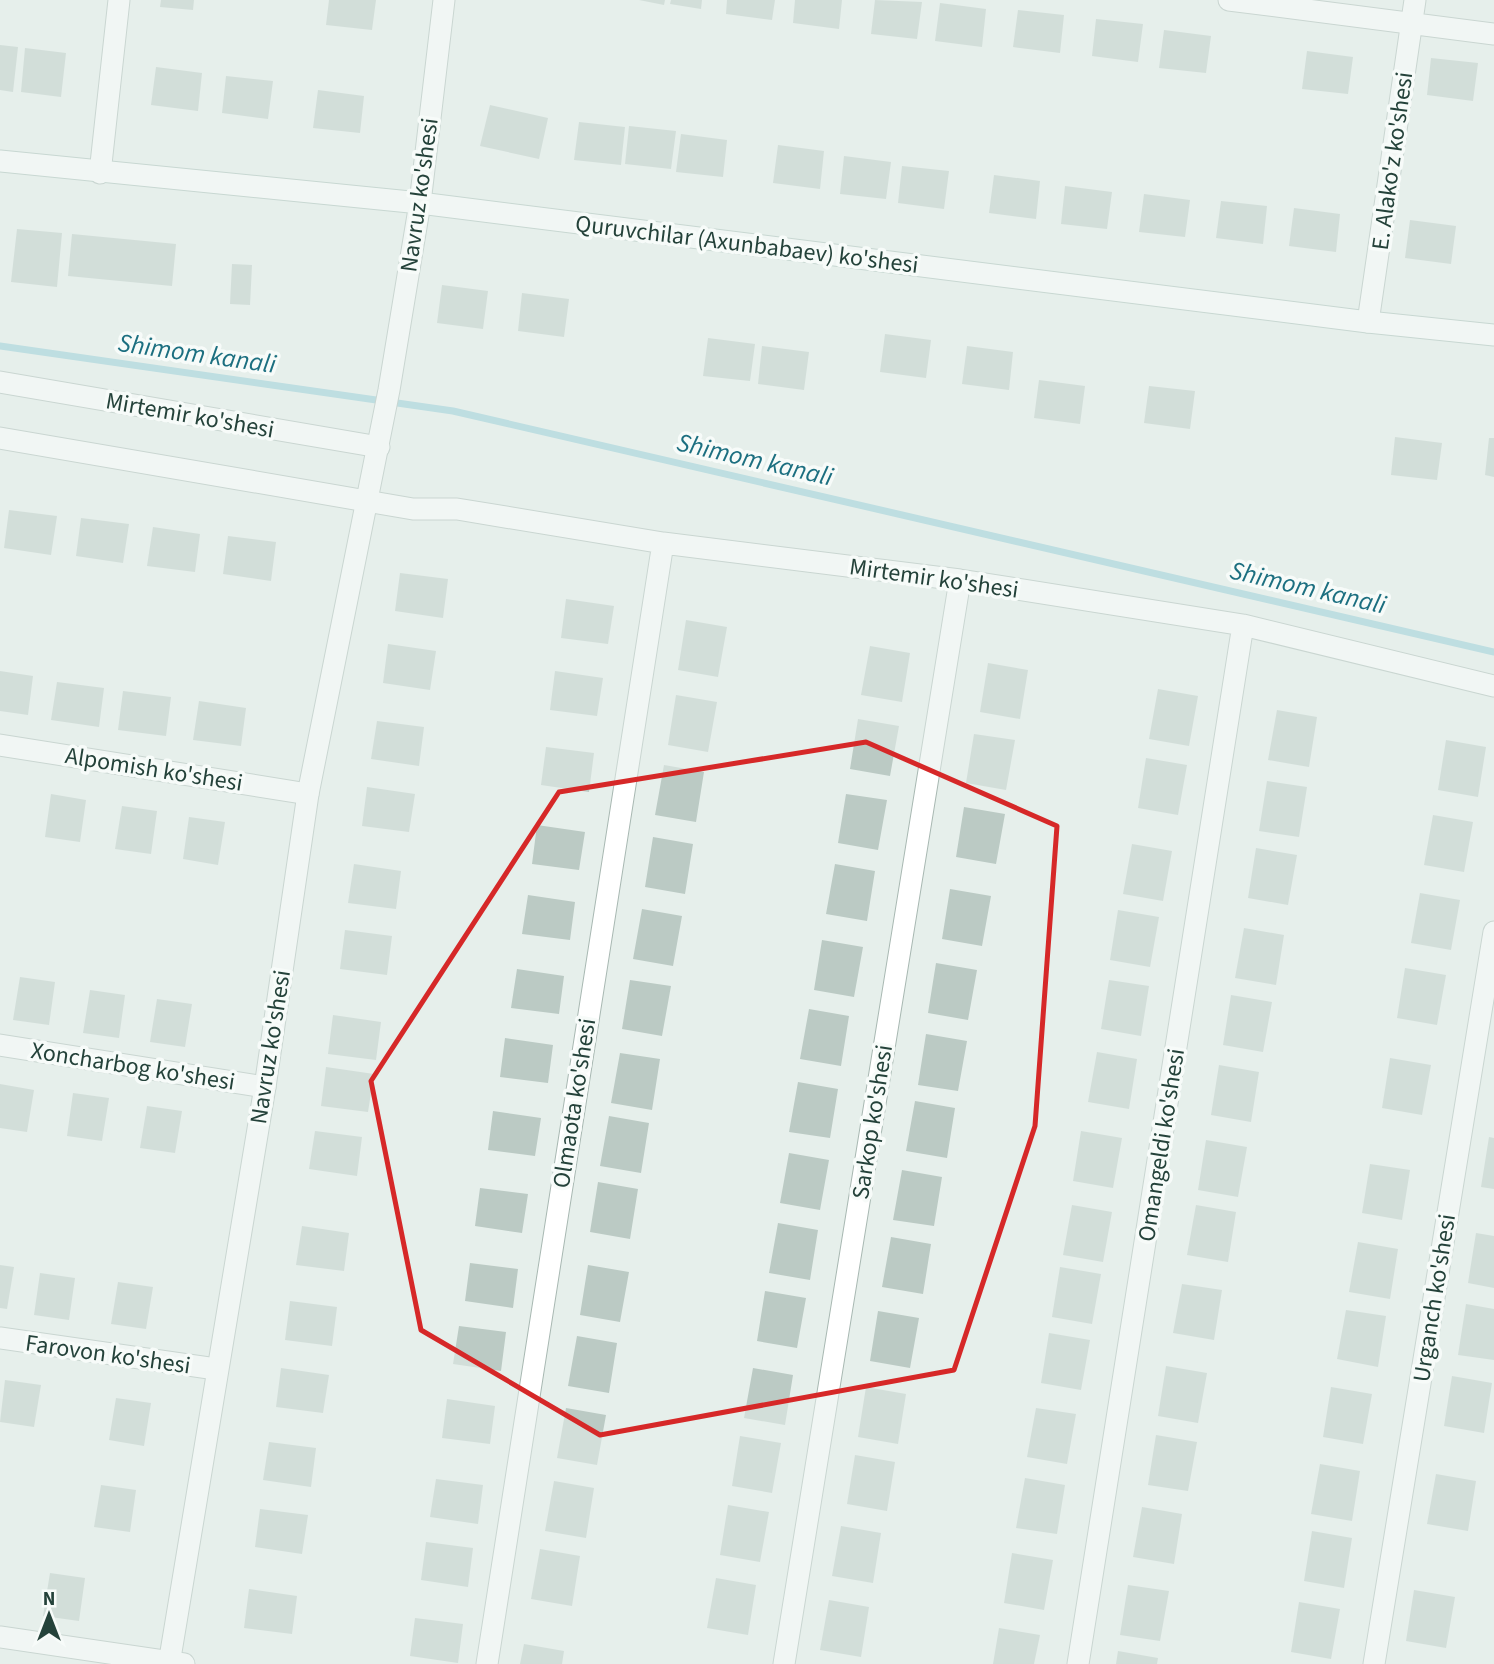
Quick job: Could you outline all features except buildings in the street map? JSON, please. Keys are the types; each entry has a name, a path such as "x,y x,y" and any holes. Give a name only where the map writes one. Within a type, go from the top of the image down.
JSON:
{"street":[{"path":"100,173 119,0"},
{"name":"Navruz ko'shesi","path":"174,1663 216,1370 265,1087 308,794 380,440 420,203 444,0"},
{"path":"1229,0 1494,34"},
{"name":"E. Alako'z ko'shesi","path":"1368,322 1415,0"},
{"name":"Quruvchilar (Axunbabaev) ko'shesi","path":"0,161 420,203 1368,322 1494,335"},
{"name":"Mirtemir ko'shesi","path":"0,383 380,440"},
{"name":"Mirtemir ko'shesi","path":"0,438 413,509 457,509 663,543 960,580 1243,625 1494,686"},
{"name":"Olmaota ko'shesi","path":"487,1664 663,543"},
{"name":"Sarkop ko'shesi","path":"784,1664 960,580"},
{"name":"Omangeldi ko'shesi","path":"1078,1664 1243,625"},
{"name":"Alpomish ko'shesi","path":"0,745 308,794"},
{"name":"Urganch ko'shesi","path":"1374,1664 1494,932"},
{"name":"Xoncharbog ko'shesi","path":"0,1045 265,1087"},
{"name":"Farovon ko'shesi","path":"0,1338 216,1370"},
{"path":"0,1637 174,1663"}],"highlighted area":[{"path":"866,742 1057,826 1035,1126 954,1370 600,1435 421,1330 371,1081 559,792"}],"waterway":[{"name":"Shimom kanali","path":"0,346 453,411 1494,652"}]}
